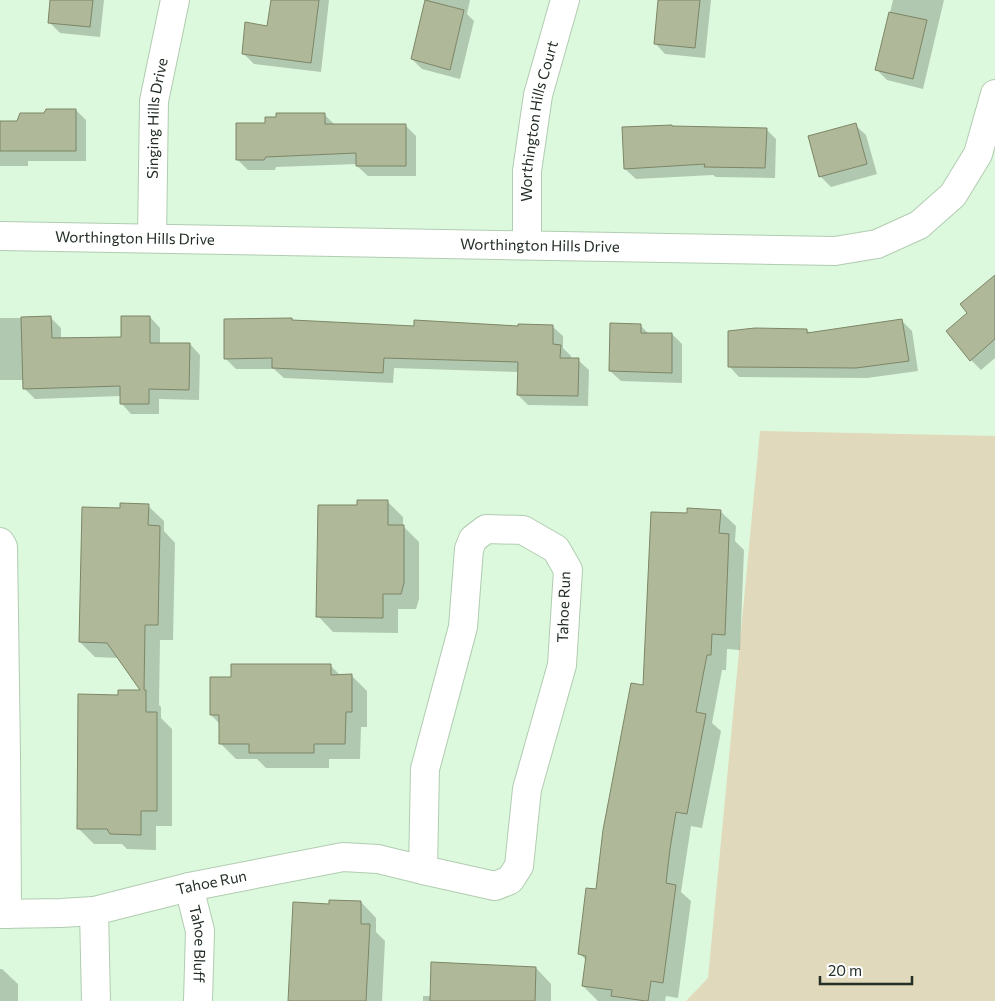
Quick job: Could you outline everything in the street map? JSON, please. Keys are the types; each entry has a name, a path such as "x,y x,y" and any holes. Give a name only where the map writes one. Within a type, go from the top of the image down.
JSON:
{"street":[{"name":"Singing Hills Drive","path":"152,238 154,100 175,0"},
{"name":"Worthington Hills Court","path":"527,245 527,171 538,95 565,0"},
{"name":"Worthington Hills Drive","path":"0,236 834,250 877,244 919,225 953,195 978,154 994,105"},
{"name":"Tahoe Run","path":"3,914 94,911 189,887 344,857 378,859 424,870 495,886 510,880 519,866 527,789 562,665 568,570 556,549 523,530 486,528 473,539 469,549 463,627 425,769 424,870"},
{"path":"0,542 3,547 3,914"},
{"name":"Tahoe Bluff","path":"189,887 200,931 198,1001"},
{"path":"94,911 96,1001"}],"shaded area":[{"path":"760,431 995,436 995,1001 686,1001 708,978"}],"building":[{"path":"50,0 93,0 90,27 48,23"},
{"path":"271,0 319,0 311,63 242,54 245,22 267,26"},
{"path":"425,0 464,10 450,70 411,59"},
{"path":"658,0 700,0 695,48 654,44"},
{"path":"889,12 927,20 913,79 875,70"},
{"path":"46,109 76,109 76,151 0,151 0,121 17,121 20,113 44,113"},
{"path":"276,113 325,113 325,124 406,124 406,166 356,166 356,153 266,157 264,160 236,160 236,123 265,123 265,117 276,117"},
{"path":"856,123 867,164 819,177 808,136"},
{"path":"672,125 767,128 765,168 704,167 705,164 624,169 622,127"},
{"path":"995,275 995,339 970,361 946,331 967,313 960,304"},
{"path":"51,316 52,338 121,337 121,316 150,316 150,343 190,343 189,390 149,389 149,404 120,404 120,386 23,389 21,317"},
{"path":"292,318 292,320 414,326 414,320 518,326 518,324 553,325 553,344 561,345 560,358 579,358 578,396 517,395 518,362 384,358 383,373 272,368 272,358 224,359 224,319"},
{"path":"902,319 909,361 856,368 728,367 728,331 755,328 807,329 807,333"},
{"path":"610,323 641,324 641,333 672,333 672,373 609,371"},
{"path":"357,500 388,500 388,525 404,525 404,583 401,594 383,594 383,618 316,617 318,505 357,505"},
{"path":"120,503 149,504 148,525 160,526 158,625 145,625 144,690 146,690 146,712 157,712 157,811 141,811 141,835 110,834 107,829 77,829 78,694 118,695 118,690 140,690 107,643 79,642 82,507 120,508"},
{"path":"687,508 721,510 719,533 729,534 725,635 712,634 711,655 707,655 696,712 706,714 687,814 676,812 670,849 666,883 676,885 663,983 651,981 648,1001 646,1001 611,996 612,990 582,986 586,956 578,954 586,888 596,889 603,830 631,683 643,685 651,512 687,513"},
{"path":"231,664 331,664 331,675 352,674 352,712 346,712 345,744 314,744 314,753 249,753 249,744 219,744 219,715 210,715 210,677 231,677"},
{"path":"329,900 361,901 361,924 370,924 366,1001 288,1001 293,902 329,904"},
{"path":"431,962 536,967 535,1001 430,1001"}]}
